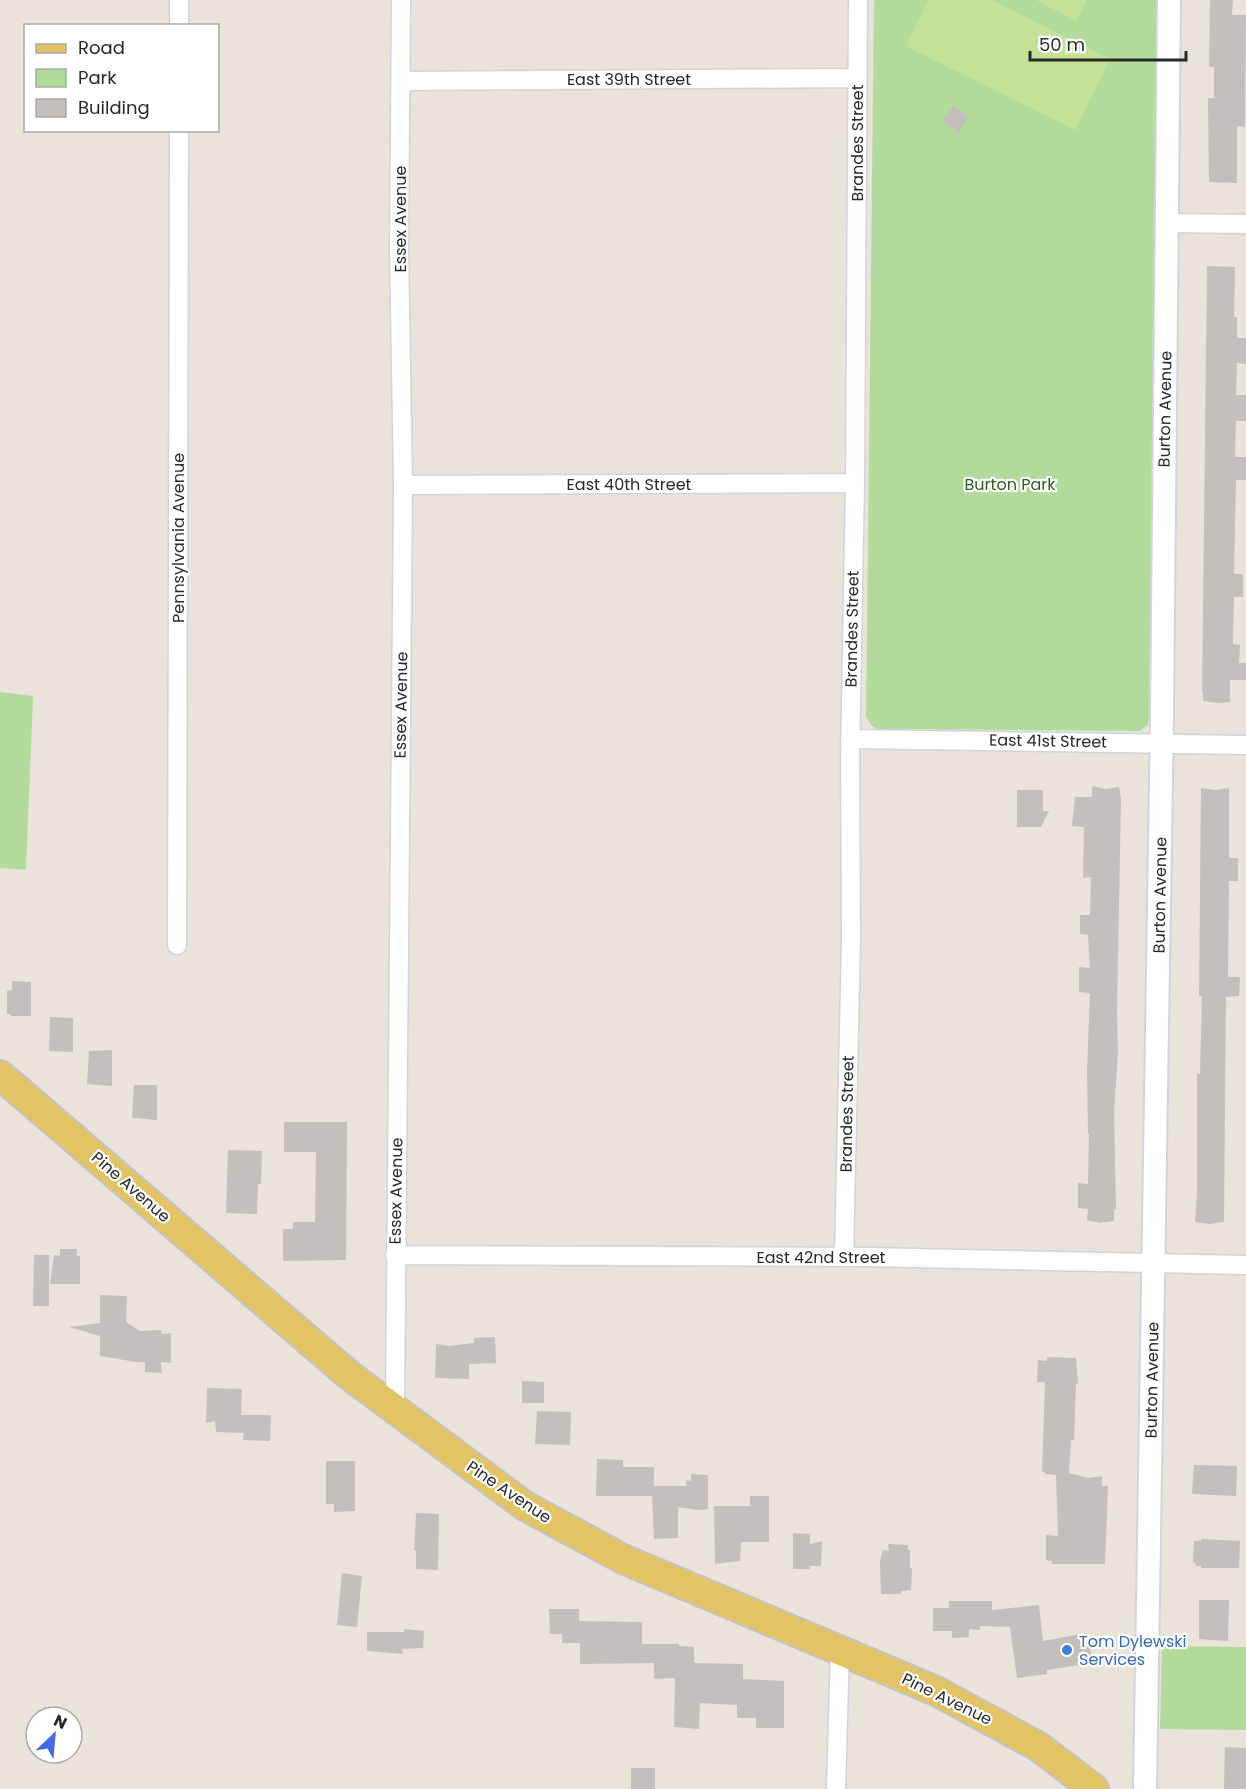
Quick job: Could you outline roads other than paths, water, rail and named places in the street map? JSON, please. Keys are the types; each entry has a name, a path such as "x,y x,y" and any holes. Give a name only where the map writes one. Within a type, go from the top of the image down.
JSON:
{"main road":[{"name":"Pine Avenue","path":"0,1075 349,1375 525,1506 622,1559 936,1691 973,1709 1039,1747 1094,1789"}],"street":[{"path":"179,0 179,24"},
{"name":"Essex Avenue","path":"395,1410 403,485 400,366 401,0"},
{"name":"Brandes Street","path":"844,1257 851,938 850,739 855,483 858,0"},
{"name":"Burton Avenue","path":"1145,1789 1162,744 1169,0"},
{"name":"East 39th Street","path":"401,81 857,78"},
{"name":"Pennsylvania Avenue","path":"177,945 178,132"},
{"path":"1167,223 1246,224"},
{"name":"East 40th Street","path":"403,485 855,483"},
{"name":"East 41st Street","path":"850,739 1246,745"},
{"name":"East 42nd Street","path":"395,1255 844,1257 1246,1264"},
{"path":"836,1789 840,1650"}],"place":[{"name":"Tom Dylewski Services","path":"1067,1650"}],"park label":[{"name":"Burton Park","path":"1010,484"}]}
